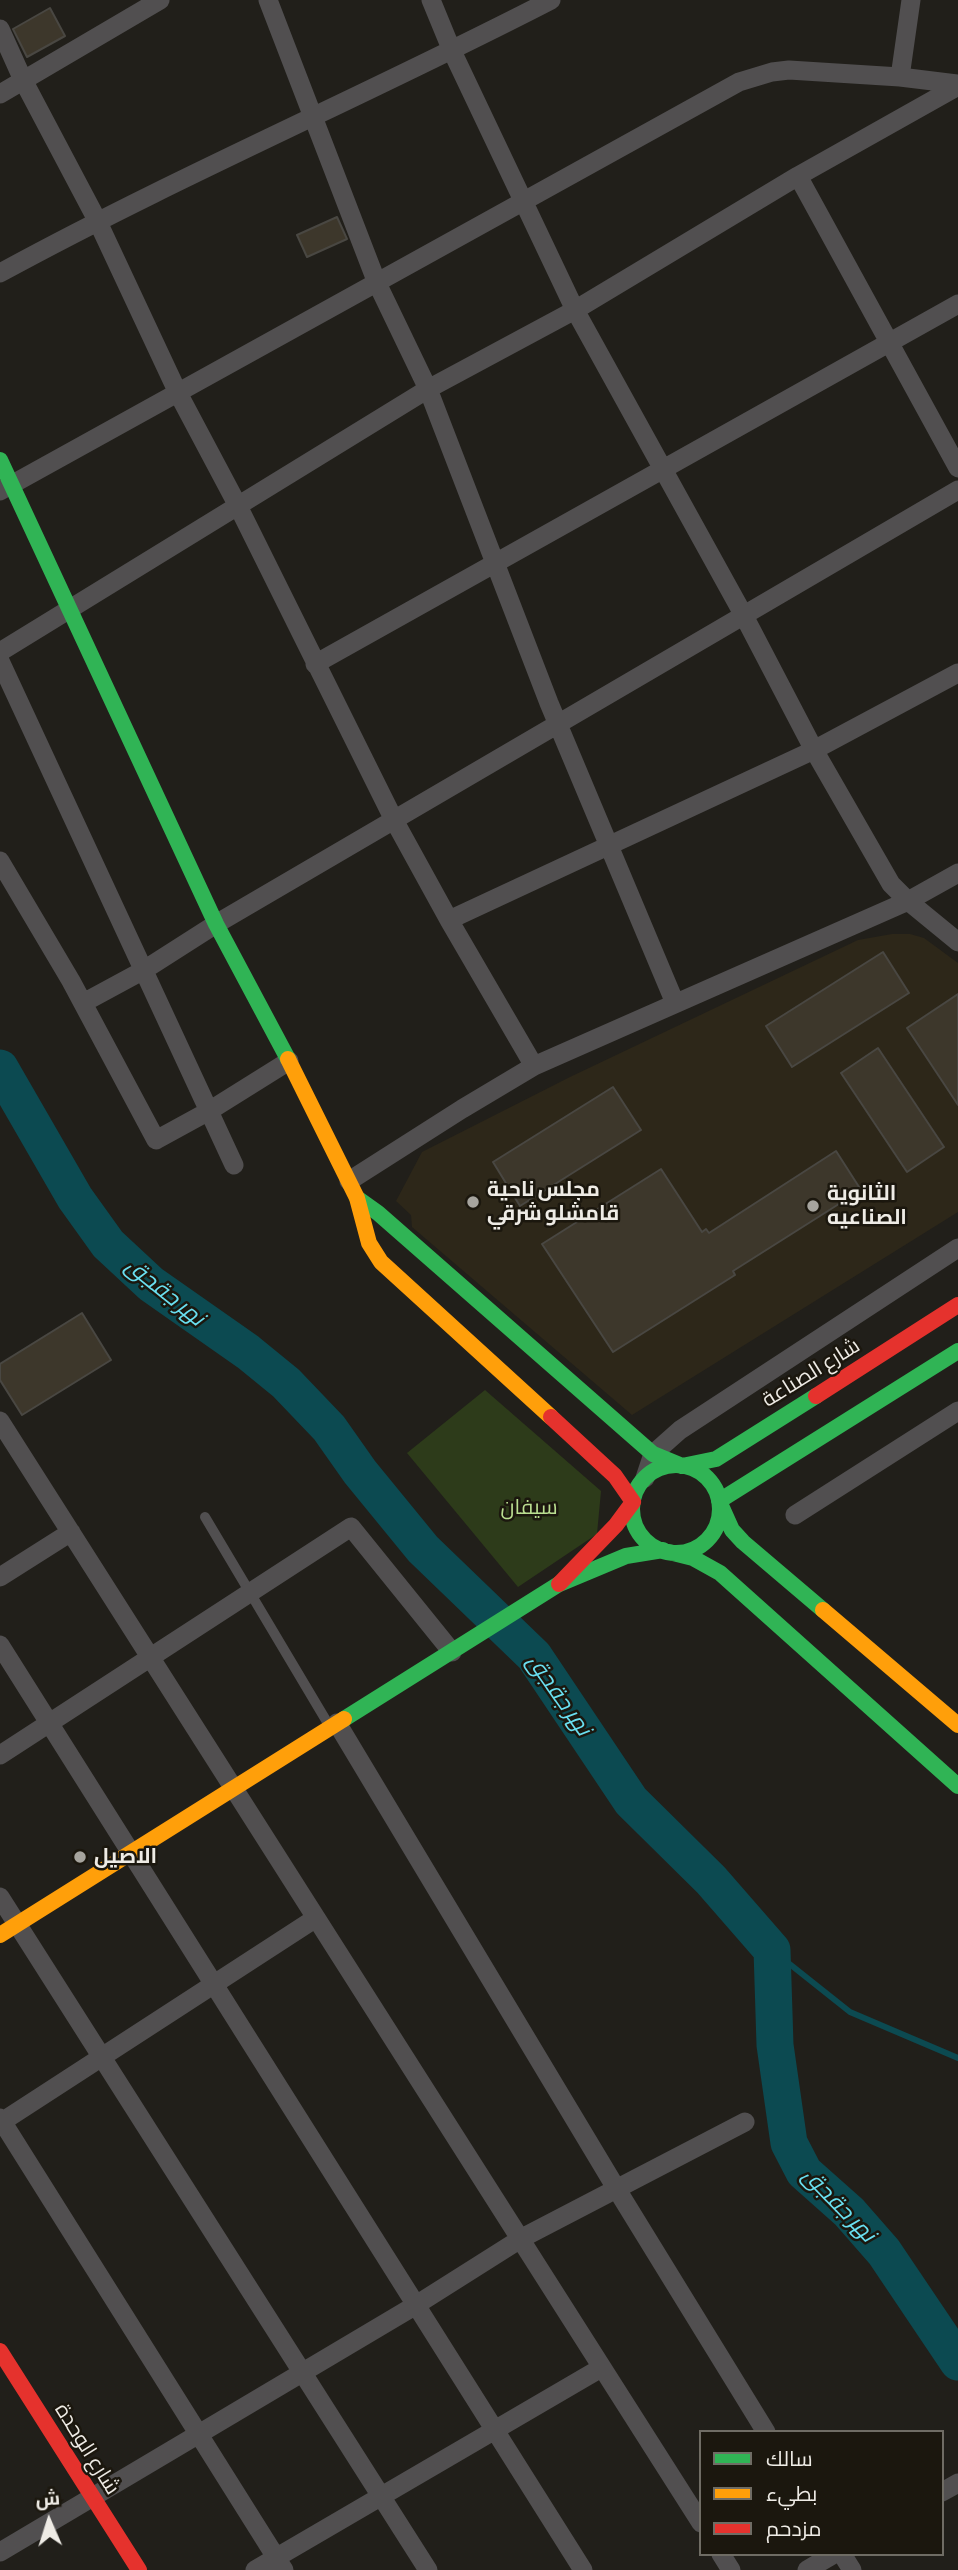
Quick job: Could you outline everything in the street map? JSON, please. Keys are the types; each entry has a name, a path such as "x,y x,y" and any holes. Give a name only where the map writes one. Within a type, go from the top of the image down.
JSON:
{"street":[{"path":"0,94 160,0"},
{"path":"268,0 377,283 428,389 558,724 676,1003"},
{"path":"431,0 575,310 743,614 814,750 891,884 958,942"},
{"path":"0,273 97,220 453,51 551,0"},
{"path":"900,77 911,0"},
{"path":"0,29 23,80 97,220 178,393 238,506 394,820 534,1066"},
{"path":"6,488 738,82 789,70 900,77 958,85"},
{"path":"0,652 428,389 575,310 798,176 958,85"},
{"path":"798,176 958,468"},
{"path":"315,664 958,304"},
{"path":"0,460 6,488 69,609 216,923 353,1190 369,1243 381,1262 615,1476 633,1502"},
{"path":"83,1003 144,970 216,923 958,490"},
{"path":"0,662 234,1165"},
{"path":"449,920 609,848 814,750 958,673"},
{"path":"0,861 83,1003 156,1140 209,1111 289,1061"},
{"path":"353,1190 461,1108 534,1066 908,901 958,873"},
{"path":"353,1190 653,1454 695,1470 706,1478 715,1489 732,1530 743,1542 958,1725"},
{"path":"958,1248 680,1430 653,1454 633,1502 637,1529 645,1540 666,1551 693,1558 720,1573 958,1786"},
{"name":"شارع الصناعة","path":"682,1466 716,1458 958,1305"},
{"path":"719,1502 958,1351"},
{"path":"795,1514 958,1411"},
{"path":"0,1421 699,2520"},
{"path":"645,1478 662,1467 682,1466"},
{"path":"559,1584 582,1556 612,1531 633,1502"},
{"path":"0,1935 559,1584 626,1556 690,1550 707,1539 718,1522 719,1502"},
{"path":"0,1755 351,1527 459,1647"},
{"path":"0,1577 71,1532"},
{"path":"0,1645 583,2570"},
{"path":"334,1726 765,2430"},
{"path":"0,1897 428,2570"},
{"path":"280,2564 1,2121 316,1918"},
{"path":"0,2552 416,2305 522,2238 745,2122"},
{"name":"شارع الوحدة","path":"0,2351 86,2501 121,2570"},
{"path":"256,2570 280,2564 381,2496 601,2368"},
{"name":"شارع الوحدة","path":"0,2379 86,2501 139,2570"},
{"path":"807,2570 831,2556"}],"lane":[{"path":"205,1517 334,1726"}],"shaded area":[{"path":"910,934 924,938 958,963 958,1212 632,1415 412,1227 411,1215 396,1201 422,1152 570,1077 858,940"}],"green space":[{"name":"سيفان","path":"485,1390 601,1491 597,1534 518,1587 407,1453"}],"building":[{"path":"50,8 65,36 27,57 13,29"},
{"path":"337,217 347,239 307,257 297,235"},
{"path":"883,952 909,993 792,1067 766,1026"},
{"path":"958,994 958,1105 907,1028"},
{"path":"878,1048 944,1147 907,1172 841,1073"},
{"path":"613,1087 641,1130 520,1206 493,1162"},
{"path":"836,1151 861,1190 733,1271 735,1275 613,1352 542,1244 661,1169 702,1232 706,1229 709,1233"},
{"path":"82,1313 111,1360 22,1415 0,1380 0,1364"}],"waterway":[{"name":"نهر جقجق","path":"0,1068 75,1198 108,1244 151,1284 248,1352 286,1383 329,1428 360,1472 423,1549 534,1656 631,1801 711,1880 772,1950 775,2045 789,2143 804,2172 849,2212 884,2252 958,2362"},
{"path":"772,1950 850,2012 958,2058"}],"traffic: fast":[{"path":"0,460 216,924 288,1059"},
{"path":"357,1198 378,1213 653,1454 682,1466 716,1459 816,1396"},
{"path":"823,1610 743,1542 732,1530 719,1501 958,1351"},
{"path":"676,1465 693,1469 707,1478 716,1492 720,1509 716,1526 707,1540 693,1549 676,1553 659,1549 645,1540 636,1526 632,1509 636,1492 645,1478 659,1469 676,1465"},
{"path":"344,1719 559,1584 626,1556 663,1550"},
{"path":"669,1552 693,1558 720,1573 958,1786"}],"traffic: slow":[{"path":"288,1059 357,1198 369,1243 381,1262 551,1417"},
{"path":"823,1610 958,1725"},
{"path":"0,1935 344,1719"}],"traffic: jam":[{"path":"816,1396 958,1305"},
{"path":"551,1417 615,1476 633,1502 616,1525 559,1584"},
{"path":"0,2351 139,2570"}],"place":[{"name":"مجلس ناحية قامشلو شرقي","path":"473,1202"},
{"name":"الثانوية الصناعيه","path":"813,1206"},
{"name":"الاصيل","path":"80,1857"}]}
